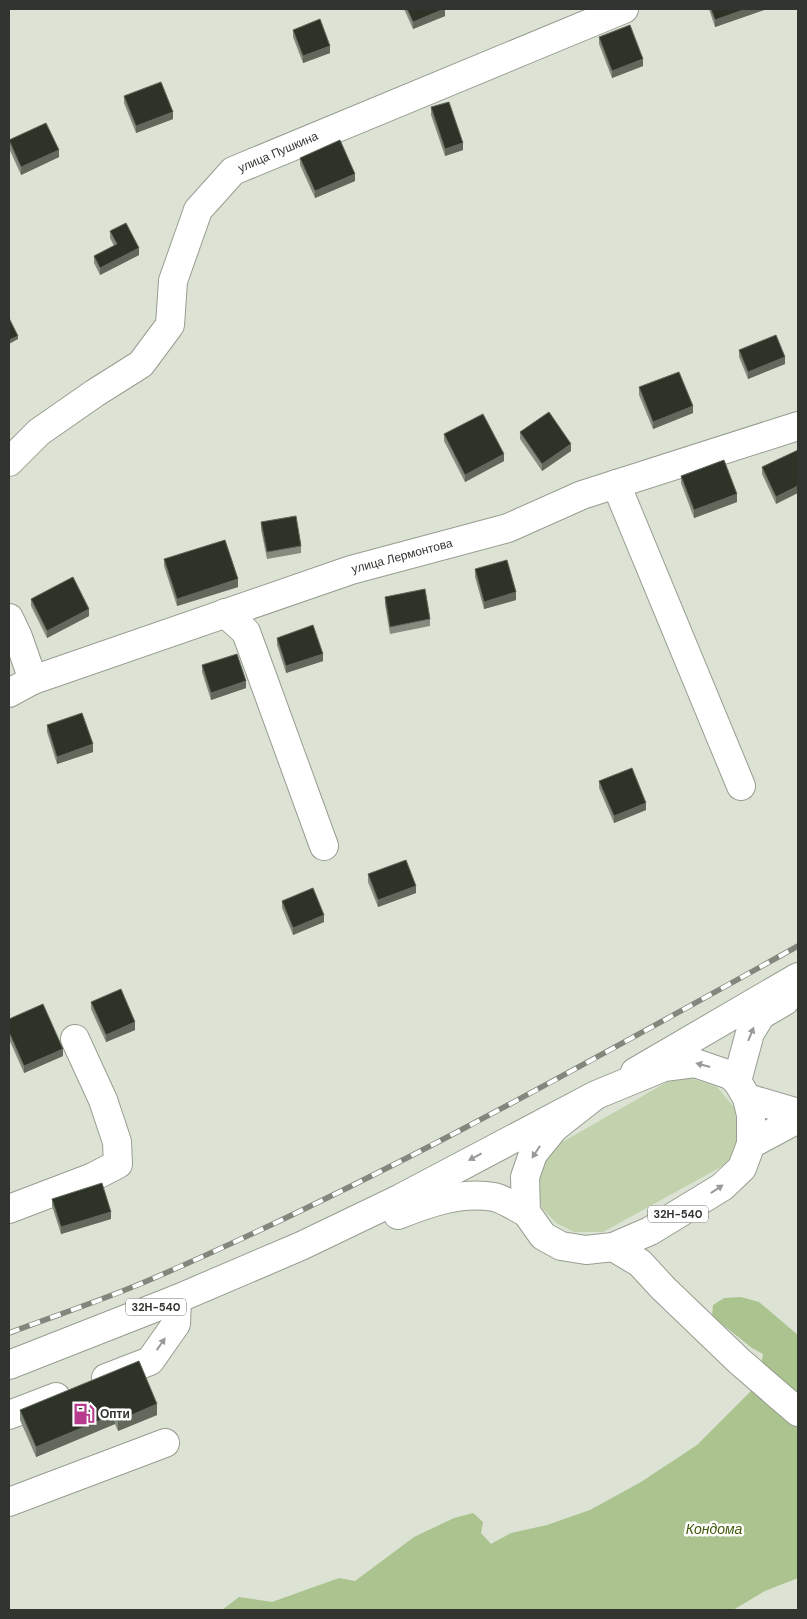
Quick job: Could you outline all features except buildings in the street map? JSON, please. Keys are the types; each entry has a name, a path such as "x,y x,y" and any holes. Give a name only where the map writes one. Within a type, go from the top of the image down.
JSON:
{"street":[{"name":"улица Пушкина","path":"9,462 39,432 141,364 170,325 173,281 198,210 233,171 624,9"},
{"name":"улица Лермонтова","path":"9,693 33,680 352,570 508,528 582,495 798,426"},
{"path":"616,484 741,786"},
{"path":"225,613 246,632 324,846"},
{"path":"9,618 18,637 33,680"},
{"name":"32Н-540","path":"9,1365 177,1299 301,1246 401,1198 596,1094 798,977"},
{"name":"32Н-540","path":"742,1090 750,1033 761,1015 798,993"},
{"path":"9,1208 93,1177 118,1164 117,1142 103,1100 76,1039"},
{"name":"32Н-540","path":"301,1246 372,1225 426,1204 468,1195 496,1197 526,1212 543,1236 561,1246 586,1250 614,1247 650,1231 722,1187 742,1168 751,1144 751,1115 742,1090 730,1074 695,1063 664,1067 596,1094 554,1128 533,1154 525,1177 526,1212"},
{"path":"742,1090 798,1113"},
{"path":"751,1144 798,1119"},
{"path":"640,1263 650,1231"},
{"path":"614,1247 640,1263 663,1288 739,1361 798,1412"},
{"path":"9,1415 150,1361 176,1324 177,1299"},
{"path":"9,1502 165,1443"}],"shaded area":[{"path":"691,1078 717,1087 734,1107 739,1135 730,1162 603,1232 574,1232 556,1223 542,1208 536,1189 536,1171 559,1144 667,1082"}],"water":[{"name":"Кондома","path":"741,1297 759,1302 798,1335 798,1578 765,1591 733,1610 222,1610 239,1597 272,1602 339,1578 355,1581 414,1537 454,1518 473,1513 483,1522 481,1533 491,1544 511,1533 547,1525 590,1510 641,1482 697,1445 758,1384 763,1354 752,1348 712,1316 713,1305 724,1298"}],"railway":[{"path":"9,1333 136,1286 319,1202 480,1120 798,946"}],"place":[{"name":"Опти","path":"84,1414"}]}
